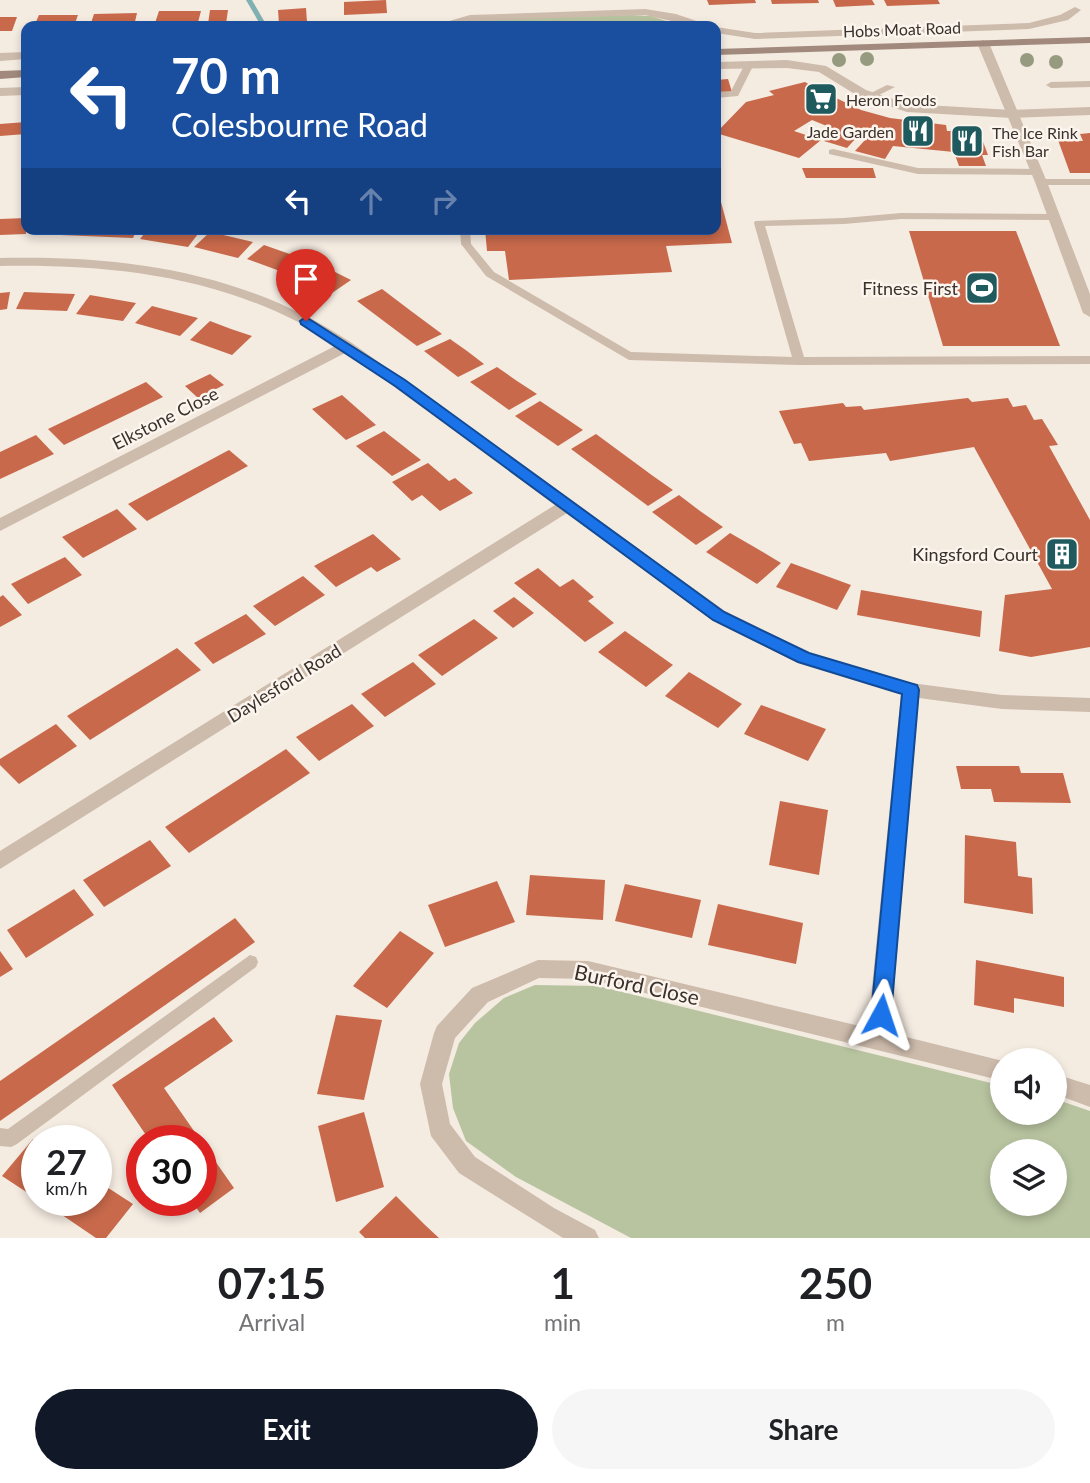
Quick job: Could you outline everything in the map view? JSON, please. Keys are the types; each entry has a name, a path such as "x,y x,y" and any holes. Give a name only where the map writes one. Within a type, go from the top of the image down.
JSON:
{"main road":[{"name":"Hobs Moat Road","path":"721,52 1090,40"},
{"path":"0,75 21,74"}],"street":[{"path":"1073,5 1090,14"},
{"name":"Hobs Moat Road","path":"721,31 755,36 1029,26 1064,18 1073,5"},
{"path":"459,21 471,18 645,12 688,21"},
{"path":"983,43 1039,177 1053,218 1083,277 1090,313"},
{"path":"747,51 751,66"},
{"path":"0,57 21,57"},
{"path":"721,66 787,64 822,69 870,96 906,108 1012,114 1090,111"},
{"path":"0,92 21,91"},
{"path":"0,262 100,263 154,268 205,281 293,313 347,345 719,616 804,658 911,690 1003,702 1090,705"},
{"name":"Elkstone Close","path":"0,525 347,345"},
{"name":"Daylesford Road","path":"0,861 567,505"},
{"path":"878,1041 911,690"},
{"name":"Burford Close","path":"587,1238 546,1216 467,1165 439,1128 431,1084 445,1033 480,995 538,969 588,970 990,1068"},
{"path":"1067,1087 1090,1096"}],"lane":[{"path":"721,94 735,94 751,66"},
{"path":"1051,85 1090,84"},
{"path":"870,96 890,87"},
{"path":"833,152 918,171 1090,182"},
{"path":"799,361 759,223 844,221 901,216 1053,218"},
{"path":"465,235 466,244 490,274 628,356 799,361 1090,360"},
{"path":"0,1137 11,1138 250,962"}],"green space":[{"path":"631,15 651,16 666,21 466,21"},
{"path":"535,985 598,986 990,1083 990,1125 1067,1125 1067,1103 1090,1111 1090,1238 631,1238 516,1177 466,1141 453,1108 449,1074 459,1043 475,1023 504,998"}],"building":[{"path":"386,0 387,13 344,15 344,2"},
{"path":"707,0 755,0 756,3 709,5"},
{"path":"771,0 818,0 819,3 772,4"},
{"path":"833,0 872,0 875,5 836,7"},
{"path":"884,0 938,0 940,4 887,6"},
{"path":"306,8 307,21 279,21 278,10"},
{"path":"210,10 228,10 226,21 208,21"},
{"path":"159,11 201,11 198,21 156,21"},
{"path":"137,13 135,21 92,21 94,14"},
{"path":"39,15 78,15 76,21 36,21"},
{"path":"0,17 17,17 12,31 0,31"},
{"path":"728,79 732,92 721,92 721,80"},
{"path":"805,82 814,84 861,110 890,118 946,125 947,131 979,131 988,155 982,155 986,166 959,166 954,152 893,146 885,159 855,151 865,140 857,137 847,148 824,141 834,129 812,120 794,131 821,140 799,158 721,135 721,128 746,102 774,95 769,91"},
{"path":"21,122 21,134 0,136 0,124"},
{"path":"1090,133 1090,173 1070,173 1058,140 1083,141 1080,134"},
{"path":"802,168 873,168 876,178 806,178"},
{"path":"721,202 732,243 666,246 672,272 509,280 505,251 487,251 486,235 721,235"},
{"path":"21,218 21,234 0,235 0,219"},
{"name":"Fitness First","path":"909,231 1016,231 1060,346 943,346"},
{"path":"60,235 134,235 133,238"},
{"path":"143,235 197,235 188,247 140,239"},
{"path":"207,235 223,235 253,242 238,258 194,247"},
{"path":"264,245 304,259 288,274 247,259"},
{"path":"315,263 351,280 332,293 296,275"},
{"path":"382,289 442,334 417,346 357,301"},
{"path":"10,292 7,309 0,310 0,293"},
{"path":"24,292 75,294 67,311 16,309"},
{"path":"90,295 136,303 123,321 76,314"},
{"path":"152,306 198,318 180,336 135,323"},
{"path":"210,321 252,336 232,355 190,340"},
{"path":"450,339 484,364 458,377 424,351"},
{"path":"497,367 537,394 509,410 470,382"},
{"path":"210,374 224,385 198,398 185,386"},
{"path":"146,382 163,397 64,445 48,429"},
{"path":"342,395 376,425 346,440 312,409"},
{"name":"Kingsford Court","path":"968,398 972,402 1008,398 1013,407 1026,405 1034,420 1042,419 1058,445 1049,446 1090,520 1090,647 1031,657 999,651 1005,595 1052,589 974,447 890,461 886,453 809,461 801,443 794,444 779,411 843,403 846,407 861,406 864,410"},
{"path":"540,401 583,430 558,446 515,416"},
{"path":"384,431 421,460 392,476 356,446"},
{"path":"596,434 673,490 648,506 571,449"},
{"path":"36,435 54,454 0,479 0,452"},
{"path":"229,450 248,466 147,521 128,504"},
{"path":"428,463 449,481 455,478 473,493 440,511 422,495 412,501 392,482"},
{"path":"679,495 723,527 696,545 652,512"},
{"path":"117,509 137,529 83,558 62,537"},
{"path":"730,533 781,563 757,584 706,552"},
{"path":"373,534 401,559 377,572 371,567 336,587 314,566"},
{"path":"65,557 82,575 28,604 11,584"},
{"path":"791,563 851,585 837,610 776,587"},
{"path":"538,568 560,587 573,579 594,597 588,601 614,623 585,642 514,583"},
{"path":"303,576 325,595 275,626 253,606"},
{"path":"861,590 982,611 980,637 857,615"},
{"path":"3,595 22,615 0,627 0,597"},
{"path":"514,597 534,613 513,628 493,611"},
{"path":"246,614 266,634 213,664 194,643"},
{"path":"474,619 498,638 442,676 418,655"},
{"path":"625,631 673,665 646,687 598,652"},
{"path":"177,648 201,670 90,740 67,716"},
{"path":"413,662 436,684 385,717 361,694"},
{"path":"689,672 742,704 718,728 665,696"},
{"path":"352,704 374,726 319,761 296,737"},
{"path":"761,705 826,729 808,761 744,734"},
{"path":"56,724 77,746 19,784 0,765 0,759"},
{"path":"286,749 310,773 189,853 165,827"},
{"path":"956,766 1019,766 1021,773 1063,773 1071,803 994,802 991,789 961,789"},
{"path":"780,801 828,810 819,875 769,865"},
{"path":"965,835 1016,842 1018,876 1032,878 1033,914 964,903"},
{"path":"150,840 171,866 104,907 83,880"},
{"path":"530,875 605,880 603,920 526,915"},
{"path":"497,881 515,922 445,947 428,905"},
{"path":"625,884 701,900 692,938 615,921"},
{"path":"74,889 94,915 26,958 7,930"},
{"path":"718,904 803,923 796,964 708,945"},
{"path":"235,918 255,942 0,1121 0,1081"},
{"path":"400,931 434,953 387,1008 353,986"},
{"path":"0,951 13,969 0,977"},
{"path":"976,960 1064,977 1064,1007 1014,998 1014,1013 974,1005"},
{"path":"336,1015 382,1020 364,1100 317,1094"},
{"path":"214,1017 233,1041 164,1088 190,1125 139,1125 112,1085"},
{"path":"364,1112 384,1187 336,1202 318,1126"},
{"path":"21,1153 21,1188 2,1176"},
{"path":"217,1164 234,1188 217,1200"},
{"path":"112,1190 126,1199 126,1213 106,1238 96,1238 64,1216 112,1216"},
{"path":"396,1196 439,1238 365,1238 359,1232"}],"waterway":[{"path":"249,0 261,21"}],"place":[{"name":"Heron Foods","path":"821,99"},
{"name":"Jade Garden","path":"918,131"},
{"name":"The Ice Rink Fish Bar","path":"967,141"},
{"name":"Fitness First","path":"982,288"},
{"name":"Kingsford Court","path":"1062,554"}],"route":[{"path":"306,321 347,345 719,616 804,658 911,690 881,1015"}]}
